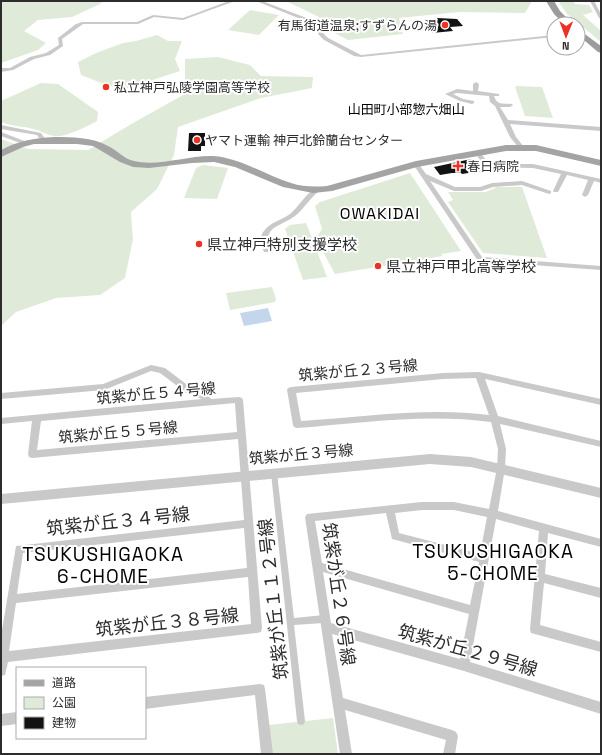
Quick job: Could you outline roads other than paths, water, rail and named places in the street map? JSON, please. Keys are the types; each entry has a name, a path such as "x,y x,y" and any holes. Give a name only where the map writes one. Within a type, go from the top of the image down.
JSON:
{"highway":[{"path":"550,1 561,16"},
{"path":"586,38 601,50"}],"main road":[{"path":"1,154 25,143 43,140 95,143 104,147 127,163 137,165 214,159 226,161 291,187 317,190 328,189 416,164 521,147 536,148 601,163"}],"street":[{"path":"1,70 11,69 32,58 48,54 61,45 60,39 78,24 138,23 159,16 183,20 233,1"},
{"path":"258,1 315,23 321,34 326,39 356,55 362,56 546,37"},
{"path":"592,1 601,18"},
{"path":"475,93 476,84"},
{"path":"472,102 462,100 448,94 452,91 494,95 493,102 497,105 498,111 506,122 512,138 521,147"},
{"path":"497,105 510,104"},
{"path":"506,122 601,129"},
{"path":"1,128 39,134 43,140"},
{"path":"1,134 25,143"},
{"path":"478,153 487,166 565,173 601,181"},
{"path":"416,164 480,259 601,268"},
{"path":"500,166 504,173"},
{"path":"556,191 565,173"},
{"path":"422,174 454,189 481,189 492,185 522,182 549,192"},
{"path":"585,195 592,179"},
{"path":"266,250 264,239 266,232 273,226 291,216 308,197 317,190"},
{"path":"1,396 104,387 151,368 162,370 191,392 204,396 209,402"},
{"path":"464,666 501,468 502,449 495,419 479,375"},
{"name":"筑紫が丘２３号線","path":"601,402 479,375 443,376 291,390 297,425 428,415 466,415 495,419 601,444"},
{"name":"筑紫が丘５４号線","path":"1,421 239,400 245,476"},
{"name":"筑紫が丘５５号線","path":"37,418 32,454 242,435"},
{"name":"筑紫が丘３号線","path":"1,500 430,459 460,460 501,468 601,493"},
{"name":"筑紫が丘１１２号線","path":"274,473 301,721"},
{"name":"筑紫が丘３８号線","path":"2,657 257,628 245,476"},
{"name":"筑紫が丘２６号線","path":"346,754 310,517 422,506 454,506 492,514 601,544"},
{"path":"390,510 395,536 484,559"},
{"name":"筑紫が丘３４号線","path":"1,672 19,549 248,524"},
{"path":"544,529 535,629 601,647"},
{"path":"317,566 474,611"},
{"path":"12,599 252,572"},
{"path":"540,577 601,593"},
{"path":"290,622 325,623"},
{"name":"筑紫が丘２９号線","path":"325,623 601,708"},
{"path":"146,702 260,689 267,754"},
{"path":"338,702 452,736 449,754"},
{"path":"1,720 16,718"}],"water":[{"path":"268,308 272,321 244,326 240,313"}],"place":[{"name":"有馬街道温泉;すずらんの湯","path":"445,25"},
{"name":"私立神戸弘陵学園高等学校","path":"106,87"},
{"name":"ヤマト運輸 神戸北鈴蘭台センター","path":"197,140"},
{"name":"春日病院","path":"458,166"},
{"name":"県立神戸特別支援学校","path":"199,244"},
{"name":"県立神戸甲北高等学校","path":"378,266"}],"district":[{"name":"山田町小部惣六畑山","path":"406,109"},
{"name":"OWAKIDAI","path":"380,213"},
{"name":"TSUKUSHIGAOKA 5-CHOME","path":"493,562"},
{"name":"TSUKUSHIGAOKA 6-CHOME","path":"103,565"}]}
